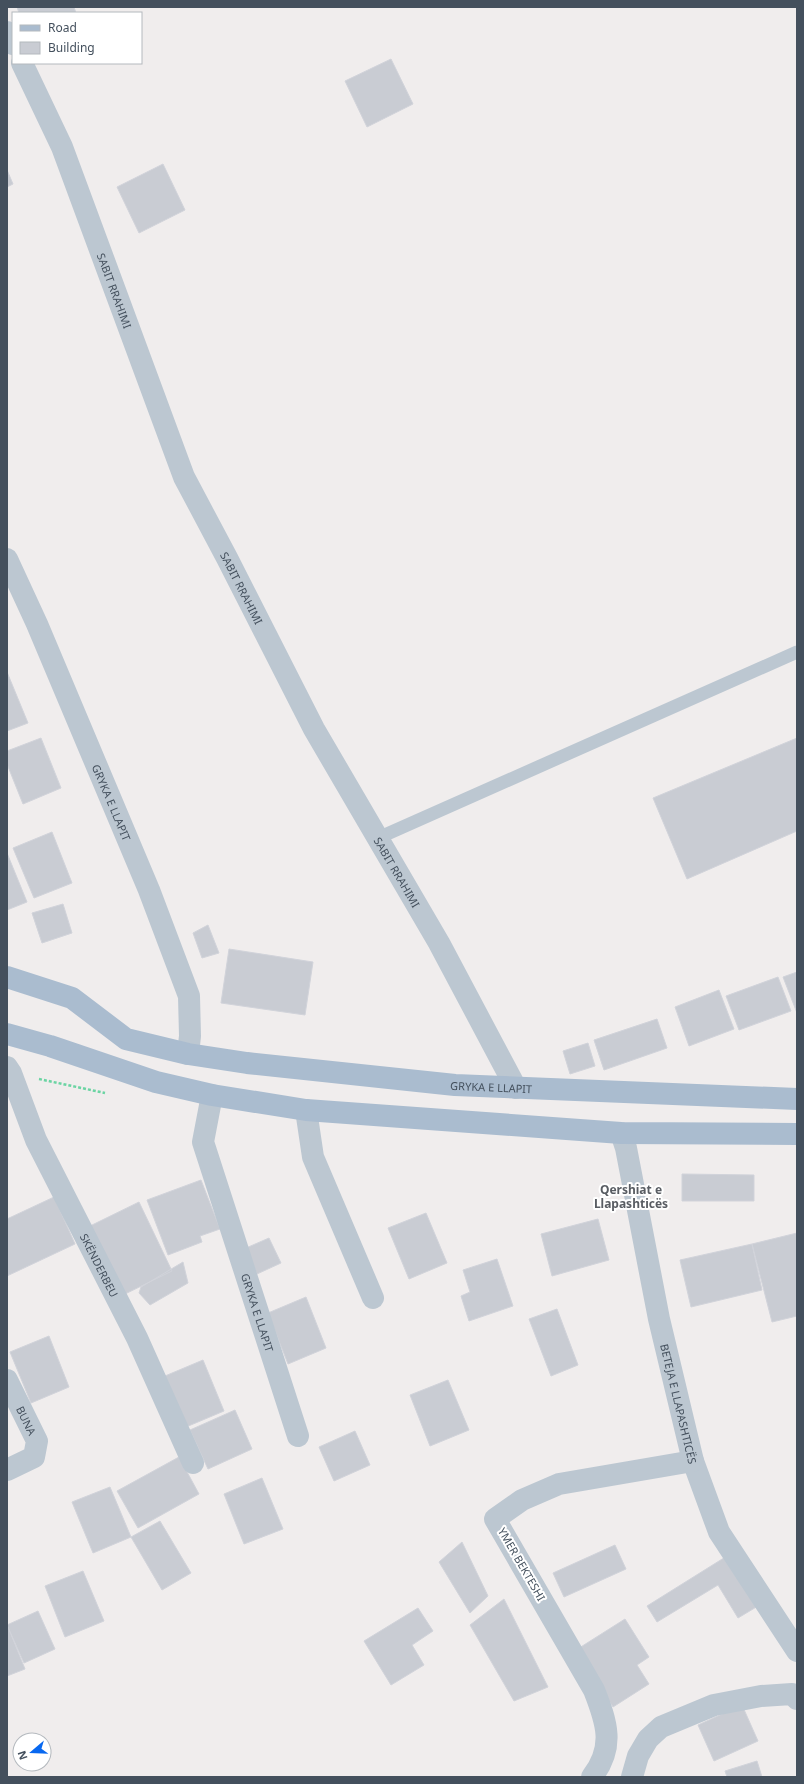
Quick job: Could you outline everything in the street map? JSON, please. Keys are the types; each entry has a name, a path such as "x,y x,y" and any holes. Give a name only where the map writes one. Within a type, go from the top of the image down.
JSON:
{"main road":[{"name":"GRYKA E LLAPIT","path":"7,977 72,998 126,1039 188,1054 247,1063 448,1084 797,1099"},
{"path":"7,1034 50,1046 156,1082 212,1095 306,1110 622,1133 797,1134"}],"street":[{"path":"7,32 12,42"},
{"name":"SABIT RRAHIMI","path":"22,64 62,147 184,477 314,729 439,943 516,1088"},
{"name":"GRYKA E LLAPIT","path":"7,559 37,624 148,890 188,996 190,1036 188,1054"},
{"name":"SKËNDERBEU","path":"7,1067 11,1073 36,1140 137,1338 193,1463"},
{"name":"GRYKA E LLAPIT","path":"212,1095 203,1142 298,1436"},
{"path":"306,1110 313,1157 373,1298"},
{"name":"BETEJA E LLAPASHTICËS","path":"622,1133 659,1319 693,1461 719,1532 797,1651"},
{"name":"BUNA","path":"7,1380 37,1441 34,1457 7,1470"},
{"name":"YMER BEKTESHI","path":"592,1777 601,1766 608,1741 605,1717 594,1690 495,1519 522,1500 559,1484 693,1461"},
{"path":"632,1777 638,1756 648,1739 661,1727 714,1706 761,1696 792,1694 797,1699"}],"lane":[{"path":"378,838 797,652"}],"building":[{"path":"17,7 74,7 76,12 19,12"},
{"path":"391,59 413,104 367,127 345,81"},
{"path":"163,164 185,210 139,233 117,187"},
{"path":"7,170 13,184 7,187"},
{"path":"7,672 28,723 7,731"},
{"path":"41,738 61,788 23,804 7,764 7,751"},
{"path":"797,738 797,831 687,879 653,798"},
{"path":"52,832 72,883 34,898 13,848"},
{"path":"7,853 27,902 7,910"},
{"path":"63,904 72,933 42,943 32,913"},
{"path":"208,925 219,953 202,958 193,933"},
{"path":"229,949 313,962 305,1015 221,1003"},
{"path":"797,972 797,1013 783,977"},
{"path":"778,977 791,1011 739,1030 726,996"},
{"path":"719,990 734,1029 689,1046 675,1007"},
{"path":"657,1019 667,1048 604,1070 594,1040"},
{"path":"588,1043 595,1066 570,1074 563,1051"},
{"path":"682,1174 754,1175 754,1201 682,1201"},
{"path":"201,1180 220,1229 200,1236 202,1242 168,1255 147,1200"},
{"path":"54,1197 75,1244 7,1276 7,1219"},
{"path":"139,1202 172,1271 123,1295 90,1226"},
{"path":"426,1213 447,1263 409,1279 388,1228"},
{"path":"598,1219 609,1260 552,1276 541,1234"},
{"path":"797,1233 797,1316 772,1322 752,1244"},
{"path":"269,1238 281,1263 257,1274 246,1248"},
{"path":"752,1244 762,1290 691,1307 680,1260"},
{"path":"497,1259 513,1306 469,1321 461,1296 470,1292 463,1270"},
{"path":"183,1262 188,1283 150,1305 139,1293 141,1287"},
{"path":"306,1297 326,1348 288,1364 268,1313"},
{"path":"557,1309 578,1365 551,1376 529,1319"},
{"path":"49,1336 69,1387 31,1403 10,1352"},
{"path":"203,1360 224,1411 186,1427 165,1376"},
{"path":"448,1380 469,1430 430,1446 410,1395"},
{"path":"235,1410 252,1449 208,1469 190,1430"},
{"path":"355,1431 370,1465 334,1481 319,1447"},
{"path":"179,1457 199,1494 138,1528 117,1491"},
{"path":"262,1478 283,1529 244,1544 224,1494"},
{"path":"110,1487 131,1537 93,1553 72,1502"},
{"path":"160,1521 191,1573 162,1590 131,1537"},
{"path":"462,1542 488,1596 470,1613 439,1562"},
{"path":"615,1545 626,1569 564,1597 553,1573"},
{"path":"727,1556 758,1606 738,1618 718,1585 657,1622 647,1606"},
{"path":"83,1571 104,1621 65,1637 45,1586"},
{"path":"504,1599 548,1687 514,1701 470,1625"},
{"path":"418,1608 433,1631 412,1645 424,1665 391,1685 364,1641"},
{"path":"38,1611 55,1649 24,1663 7,1625"},
{"path":"625,1619 649,1657 637,1665 649,1684 613,1707 576,1650"},
{"path":"8,1627 25,1669 7,1676 7,1628"},
{"path":"742,1705 758,1741 714,1761 698,1725"},
{"path":"757,1761 762,1777 727,1777 725,1771"}],"district":[{"name":"Qershiat e Llapashticës","path":"631,1196"}]}
